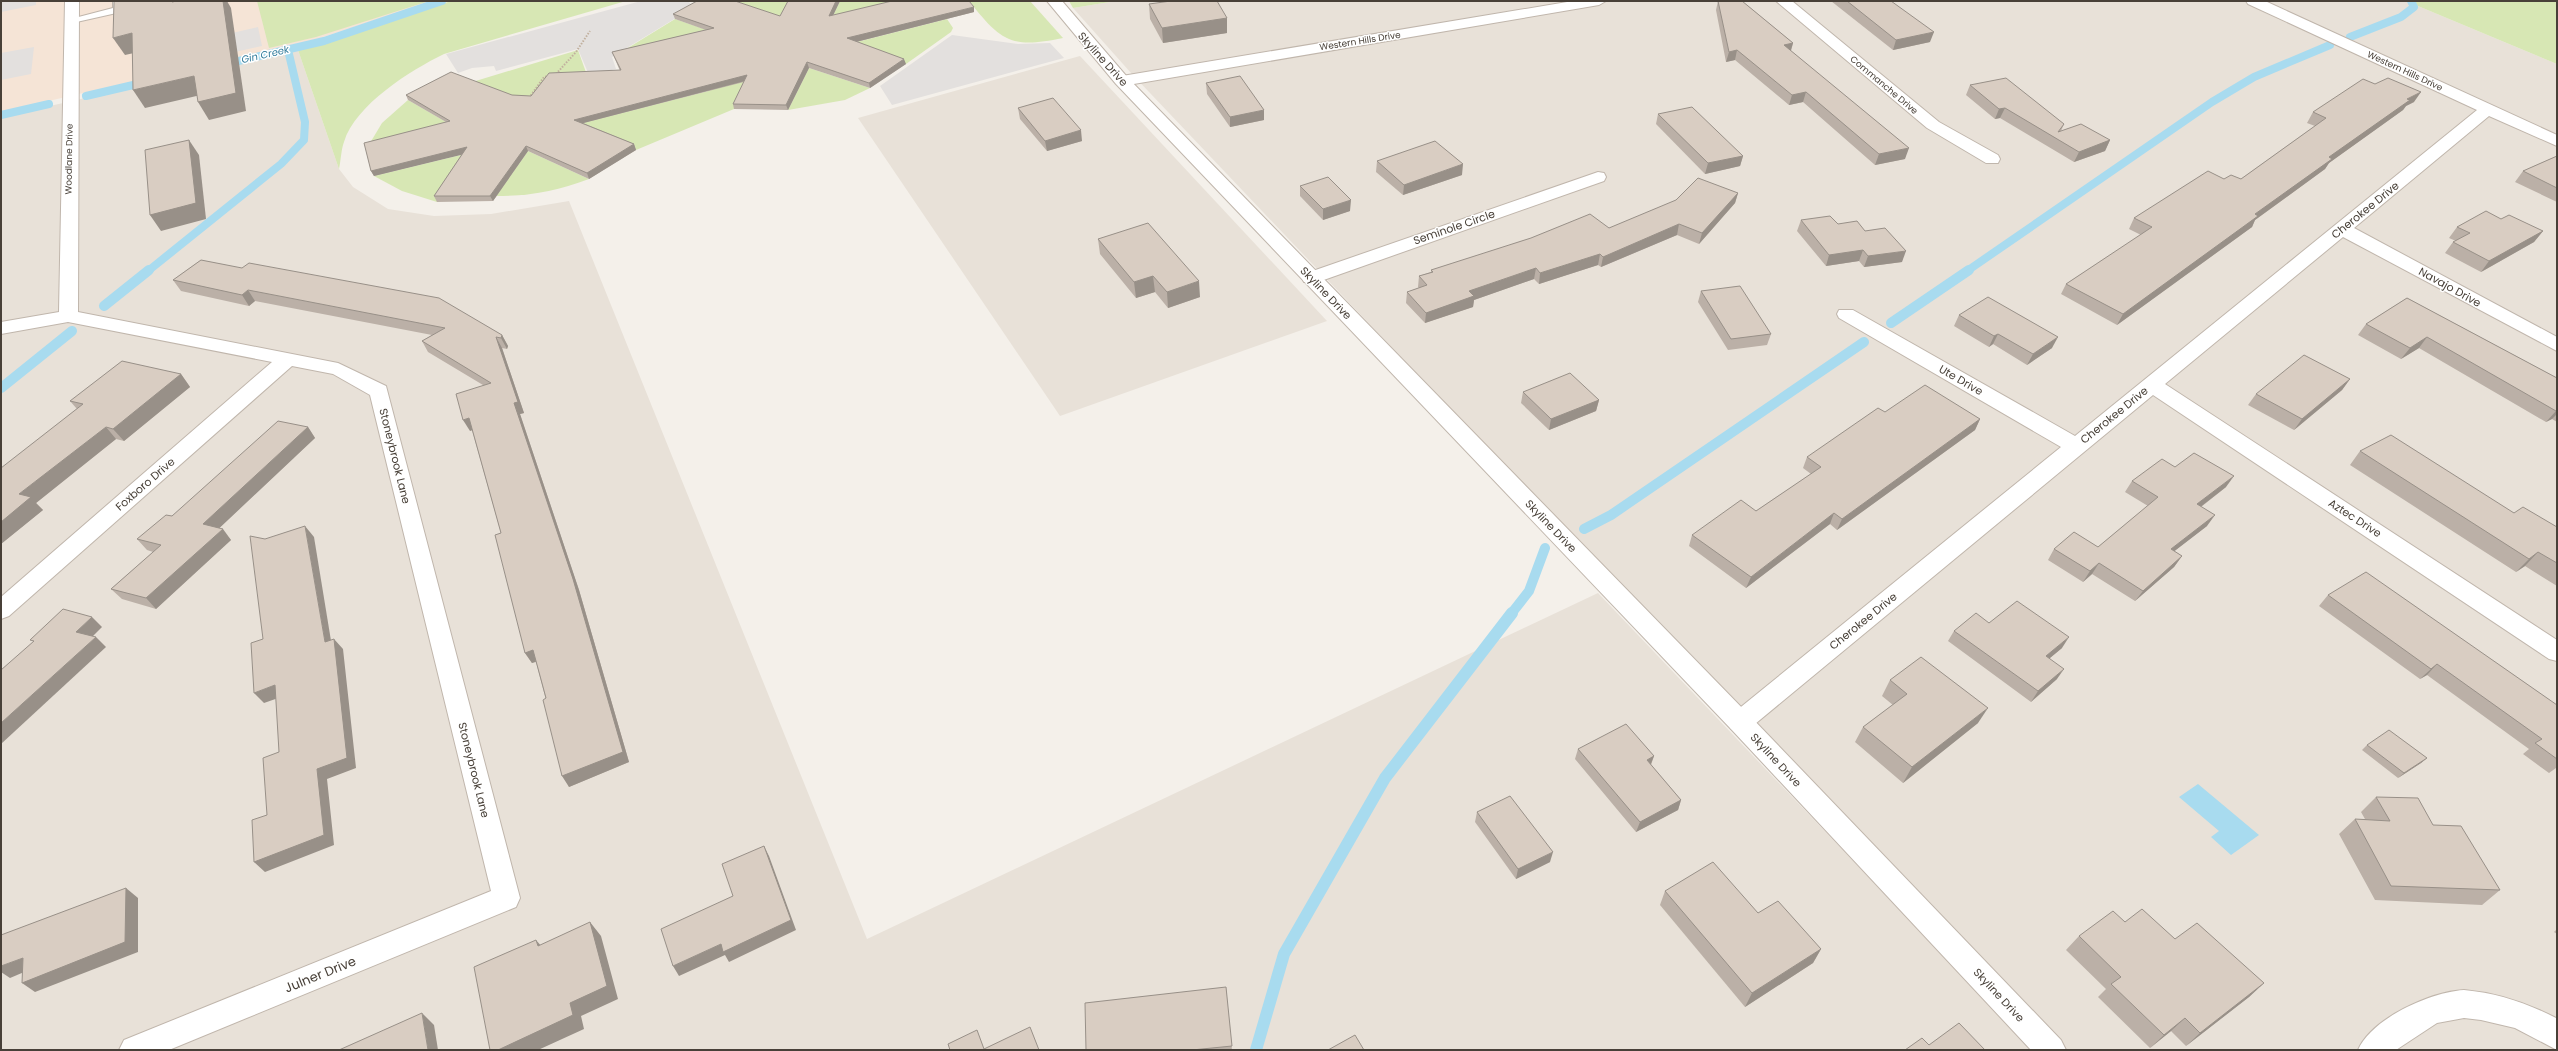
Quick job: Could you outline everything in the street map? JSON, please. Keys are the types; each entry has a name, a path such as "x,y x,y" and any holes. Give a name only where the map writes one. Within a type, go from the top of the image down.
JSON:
{"street":[{"name":"Woodlane Drive","path":"68,316 72,1"},
{"name":"Skyline Drive","path":"1054,1 1122,80 1740,722 2051,1050"},
{"name":"Western Hills Drive","path":"1122,80 1599,1"},
{"name":"Commanche Drive","path":"1783,1 1933,125 1992,159"},
{"name":"Western Hills Drive","path":"2253,1 2557,140"},
{"name":"Cherokee Drive","path":"1740,722 2488,109"},
{"name":"Seminole Circle","path":"1311,278 1598,177"},
{"name":"Navajo Drive","path":"2342,229 2557,345"},
{"name":"Ute Drive","path":"1846,314 2076,446"},
{"name":"Stoneybrook Lane","path":"1,328 68,316 289,358 338,369 379,391 506,898"},
{"name":"Foxboro Drive","path":"1,610 289,358"},
{"name":"Aztec Drive","path":"2152,385 2557,652"},
{"name":"Julner Drive","path":"134,1050 506,898"},
{"path":"2373,1050 2406,1024 2436,1008 2472,1004 2512,1013 2557,1036"}],"lane":[{"path":"72,20 118,10 118,1"}],"path":[{"path":"528,99 544,77 555,75 576,52 590,31"}],"shaded area":[{"path":"1,1 434,1 317,39 1,112"},
{"path":"1,1 36,1 36,5 1,12"},
{"path":"641,1 688,1 694,7 612,57 616,69 589,75 578,49 496,71 494,66 472,68 458,73 446,54"},
{"path":"1116,1 2406,1 2557,64 2557,1050 2059,1050 1131,73 1073,8"},
{"path":"258,27 262,46 169,67 167,48"},
{"path":"952,35 1018,44 1050,43 1064,58 892,105 880,86"},
{"path":"34,47 31,74 1,80 1,53"},
{"path":"298,50 339,169 353,187 388,209 434,216 491,214 569,201 867,939 1598,593 2033,1050 1,1050 1,117"},
{"path":"1080,56 1327,321 1060,416 858,118"}],"green space":[{"path":"257,1 429,1 316,37 269,48"},
{"path":"451,1 626,1 444,54 416,69 386,90 360,115 350,128 344,142 339,169 298,50 324,43"},
{"path":"722,1 792,1 781,21"},
{"path":"840,1 914,1 830,22"},
{"path":"969,1 1030,1 1063,38 1030,42 1018,42 1008,39 990,25"},
{"path":"1069,1 1116,1 1073,8"},
{"path":"2406,1 2557,1 2557,64"},
{"path":"675,19 742,42 618,54"},
{"path":"947,19 953,28 951,32 906,64 849,44"},
{"path":"578,50 588,78 533,101 514,101 469,83"},
{"path":"756,66 734,109 636,150 575,125 708,91"},
{"path":"809,68 870,88 845,100 788,110"},
{"path":"408,100 453,126 367,148 382,123"},
{"path":"528,151 589,179 566,187 544,192 496,196"},
{"path":"469,153 437,202 402,191 374,176"}],"water":[{"path":"2198,784 2259,835 2231,855 2211,837 2219,831 2179,797"}],"building":[{"path":"114,1 223,1 236,93 198,102 194,76 133,90 132,33 113,38"},
{"path":"697,1 735,1 780,16 788,1 836,1 829,16 892,1 969,1 974,7 847,38 904,59 869,83 807,62 786,105 733,104 747,75 574,120 634,144 587,173 526,146 490,196 434,196 467,147 371,171 364,143 450,121 406,95 451,72 512,95 531,96 549,73 621,70 612,52 714,28 673,14"},
{"path":"1171,1 1217,1 1227,18 1162,28 1149,4"},
{"path":"1718,1 1742,1 1793,43 1784,45 1909,148 1879,154 1806,92 1792,95 1737,50 1729,52"},
{"path":"1847,1 1891,1 1934,32 1896,40"},
{"path":"1240,76 1264,110 1230,117 1206,83"},
{"path":"2006,78 2064,124 2058,132 2081,124 2110,140 2079,152 2005,108 1999,109 1970,85"},
{"path":"2388,78 2421,92 2407,99 2410,100 2329,157 2332,159 2255,214 2258,216 2123,314 2066,284 2152,227 2134,218 2208,171 2224,179 2231,175 2241,179 2326,118 2313,112 2363,79 2375,84"},
{"path":"1053,98 1081,130 1045,141 1018,108"},
{"path":"1692,107 1743,156 1708,163 1658,114"},
{"path":"189,140 196,203 150,215 145,150"},
{"path":"1435,141 1463,164 1404,185 1377,161"},
{"path":"2557,156 2557,188 2523,171"},
{"path":"1328,177 1351,200 1323,209 1300,186"},
{"path":"1698,178 1738,193 1702,233 1679,224 1603,257 1600,254 1540,273 1536,268 1469,291 1474,296 1426,313 1407,292 1427,285 1419,276 1433,272 1431,270 1531,238 1590,214 1609,228 1676,200"},
{"path":"2486,211 2501,219 2509,215 2543,231 2489,261 2453,242 2470,233 2457,227"},
{"path":"1830,216 1838,224 1857,221 1865,231 1885,228 1906,251 1868,256 1863,250 1829,255 1801,220"},
{"path":"1148,223 1199,281 1167,292 1153,276 1134,282 1098,239"},
{"path":"201,260 242,268 249,263 439,298 502,335 501,338 496,337 518,402 514,403 573,579 623,752 562,776 543,700 546,698 533,650 525,653 495,535 501,533 469,418 463,420 456,394 491,383 422,341 445,328 248,290 242,295 173,280"},
{"path":"1740,286 1771,334 1731,339 1701,291"},
{"path":"1988,297 2058,337 2033,354 1998,334 1994,336 1959,315"},
{"path":"2407,298 2557,378 2557,411 2427,337 2410,348 2366,324"},
{"path":"2304,355 2350,379 2302,419 2256,394"},
{"path":"122,361 181,374 113,429 106,427 19,494 31,497 1,522 1,468 83,404 70,401"},
{"path":"1570,373 1599,400 1551,419 1523,392"},
{"path":"1925,385 1980,419 1842,519 1834,513 1751,577 1692,535 1741,500 1756,511 1821,467 1807,457 1878,408 1885,412"},
{"path":"278,421 308,427 203,524 223,529 146,598 111,589 161,545 137,539 166,515 172,516"},
{"path":"2391,435 2514,513 2523,507 2557,527 2557,563 2538,552 2529,559 2360,451"},
{"path":"2194,453 2234,476 2197,504 2215,515 2171,549 2182,556 2143,591 2099,563 2090,571 2054,549 2074,532 2098,547 2158,497 2132,481 2162,459 2175,467"},
{"path":"305,526 325,642 334,639 347,758 317,769 324,835 254,862 252,820 267,815 263,758 279,752 275,685 254,693 251,643 263,639 250,536 265,539"},
{"path":"2366,572 2557,705 2557,759 2535,743 2542,739 2437,664 2431,669 2328,595"},
{"path":"2017,601 2069,637 2046,656 2064,669 2038,691 1954,631 1976,613 1989,623"},
{"path":"63,609 92,617 76,632 96,637 1,723 1,670 34,641 30,640"},
{"path":"1921,657 1988,708 1912,767 1863,727 1907,694 1890,680"},
{"path":"1626,724 1654,756 1647,760 1681,800 1640,822 1578,749"},
{"path":"2389,730 2427,758 2404,773 2367,745"},
{"path":"1510,796 1553,852 1518,869 1477,812"},
{"path":"2376,797 2418,798 2433,825 2461,826 2500,890 2391,886 2355,819 2390,821"},
{"path":"764,846 791,920 723,952 721,944 673,966 661,929 733,896 722,864"},
{"path":"1713,862 1758,913 1778,901 1821,949 1752,993 1665,891"},
{"path":"126,888 125,942 22,983 23,958 1,966 1,935"},
{"path":"2142,909 2175,939 2197,923 2264,983 2200,1033 2185,1018 2164,1035 2111,984 2121,977 2079,936 2113,911 2125,922"},
{"path":"590,922 607,986 570,1003 573,1015 498,1050 490,1050 474,967 536,940 538,946"},
{"path":"1226,987 1232,1046 1192,1050 1086,1050 1085,1003"},
{"path":"422,1013 428,1050 339,1050"},
{"path":"1959,1023 1985,1050 1905,1050 1922,1038 1929,1045"},
{"path":"1030,1027 1039,1050 950,1050 948,1044 977,1030 984,1049"},
{"path":"1355,1035 1364,1050 1328,1050"}],"waterway":[{"name":"Gin Creek","path":"226,64 324,41 442,1"},
{"path":"2350,37 2401,17 2414,7 2411,1"},
{"path":"1967,271 2212,102 2254,77 2330,45"},
{"path":"148,271 281,164 304,140 305,122 288,50"},
{"name":"Gin Creek","path":"86,96 146,82"},
{"name":"Gin Creek","path":"1,115 49,104"},
{"path":"104,306 149,270"},
{"path":"1891,323 1969,270"},
{"path":"1,388 72,331"},
{"path":"1584,529 1611,515 1864,342"},
{"path":"1511,614 1529,591 1545,548"},
{"path":"1256,1050 1284,954 1385,778 1512,613"}]}
